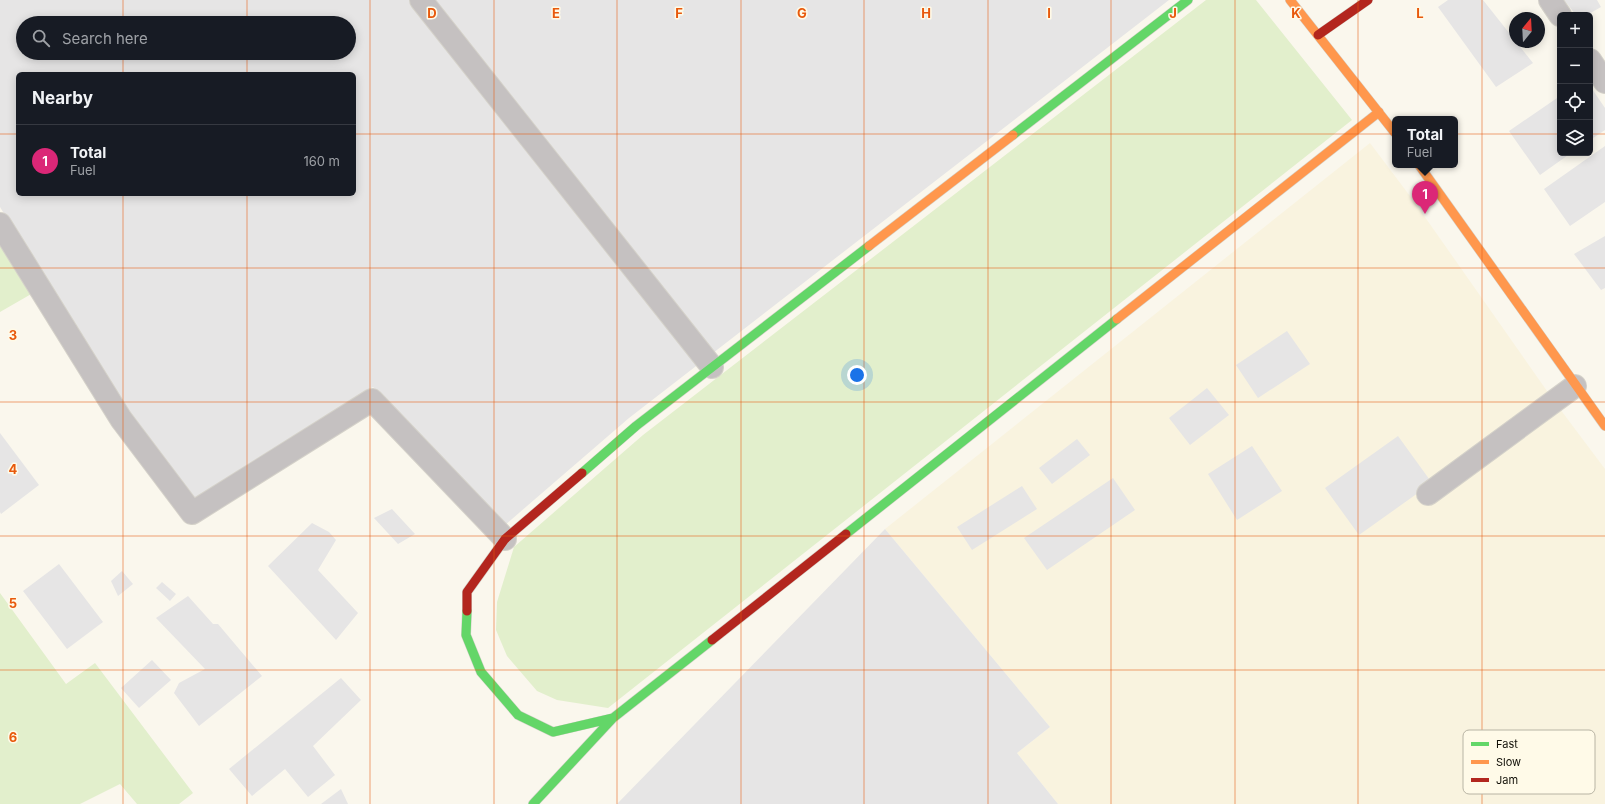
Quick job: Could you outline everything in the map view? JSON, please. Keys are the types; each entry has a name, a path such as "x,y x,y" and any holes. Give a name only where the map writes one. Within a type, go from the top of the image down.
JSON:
{"main road":[{"path":"613,718 553,732 518,715 481,672 466,635 467,592 505,539 636,426 1188,0"},
{"path":"1290,0 1392,129"},
{"path":"1318,35 1368,0"},
{"path":"533,804 613,718 1379,112"},
{"path":"1421,168 1575,386 1605,426"}],"street":[{"path":"421,0 712,368"},
{"path":"1550,0 1558,12"},
{"path":"1593,64 1605,82"},
{"path":"0,224 121,419 192,513 372,400 505,539"},
{"path":"1428,494 1575,386"}],"shaded area":[{"path":"1370,143 1413,200 1554,401 1605,469 1605,804 1058,804 1017,753 1050,727 885,529"}],"green space":[{"path":"1206,0 1256,0 1352,120 608,708 557,700 537,691 507,656 496,630 497,602 514,547 643,435"},
{"path":"0,241 33,293 0,312"},
{"path":"0,593 66,684 95,663 193,793 179,804 137,804 120,784 80,804 0,804"}],"building":[{"path":"0,0 1169,0 629,418 505,525 373,387 194,500 129,414 0,207"},
{"path":"1448,0 1483,0 1509,33 1509,48 1521,48 1533,63 1496,87 1438,7"},
{"path":"1564,0 1597,0 1601,7 1592,12 1574,12"},
{"path":"1593,90 1605,108 1605,130 1593,138"},
{"path":"1557,98 1557,156 1567,156 1540,175 1509,131"},
{"path":"1605,146 1605,202 1570,226 1544,189 1591,156 1593,156"},
{"path":"1605,236 1605,288 1601,290 1574,254"},
{"path":"1287,331 1310,364 1258,398 1236,365"},
{"path":"1207,388 1229,415 1190,445 1169,418"},
{"path":"0,433 39,485 1,514 0,512"},
{"path":"1398,436 1432,483 1359,535 1325,488"},
{"path":"1077,439 1090,455 1052,484 1039,468"},
{"path":"1252,446 1282,491 1237,520 1208,474"},
{"path":"1113,478 1135,510 1047,570 1024,538"},
{"path":"1022,486 1037,509 972,550 957,527"},
{"path":"392,509 415,534 398,544 374,518"},
{"path":"312,523 329,532 336,540 318,570 358,613 336,640 268,566"},
{"path":"885,529 1050,727 1017,753 1058,804 617,804"},
{"path":"59,564 103,622 67,649 23,591"},
{"path":"122,571 133,584 118,596 111,581"},
{"path":"162,582 176,594 170,601 156,588"},
{"path":"188,596 213,624 218,624 262,676 199,726 174,693 179,683 205,669 156,618"},
{"path":"152,660 171,680 139,708 121,688"},
{"path":"341,678 361,700 313,746 335,775 308,797 285,769 252,796 229,769"},
{"path":"341,789 348,804 321,804"}],"traffic: fast":[{"path":"1013,135 1188,0"},
{"path":"582,473 636,426 869,246"},
{"path":"846,534 1117,319"},
{"path":"467,611 466,635 481,672 518,715 553,732 613,718"},
{"path":"533,804 613,718 712,640"}],"traffic: slow":[{"path":"1290,0 1392,129"},
{"path":"1117,319 1379,112"},
{"path":"869,246 1013,135"},
{"path":"1421,168 1605,426"}],"traffic: jam":[{"path":"1318,35 1368,0"},
{"path":"467,611 467,592 505,539 582,473"},
{"path":"712,640 846,534"}],"place":[{"name":"Total","path":"1425,214"}]}
